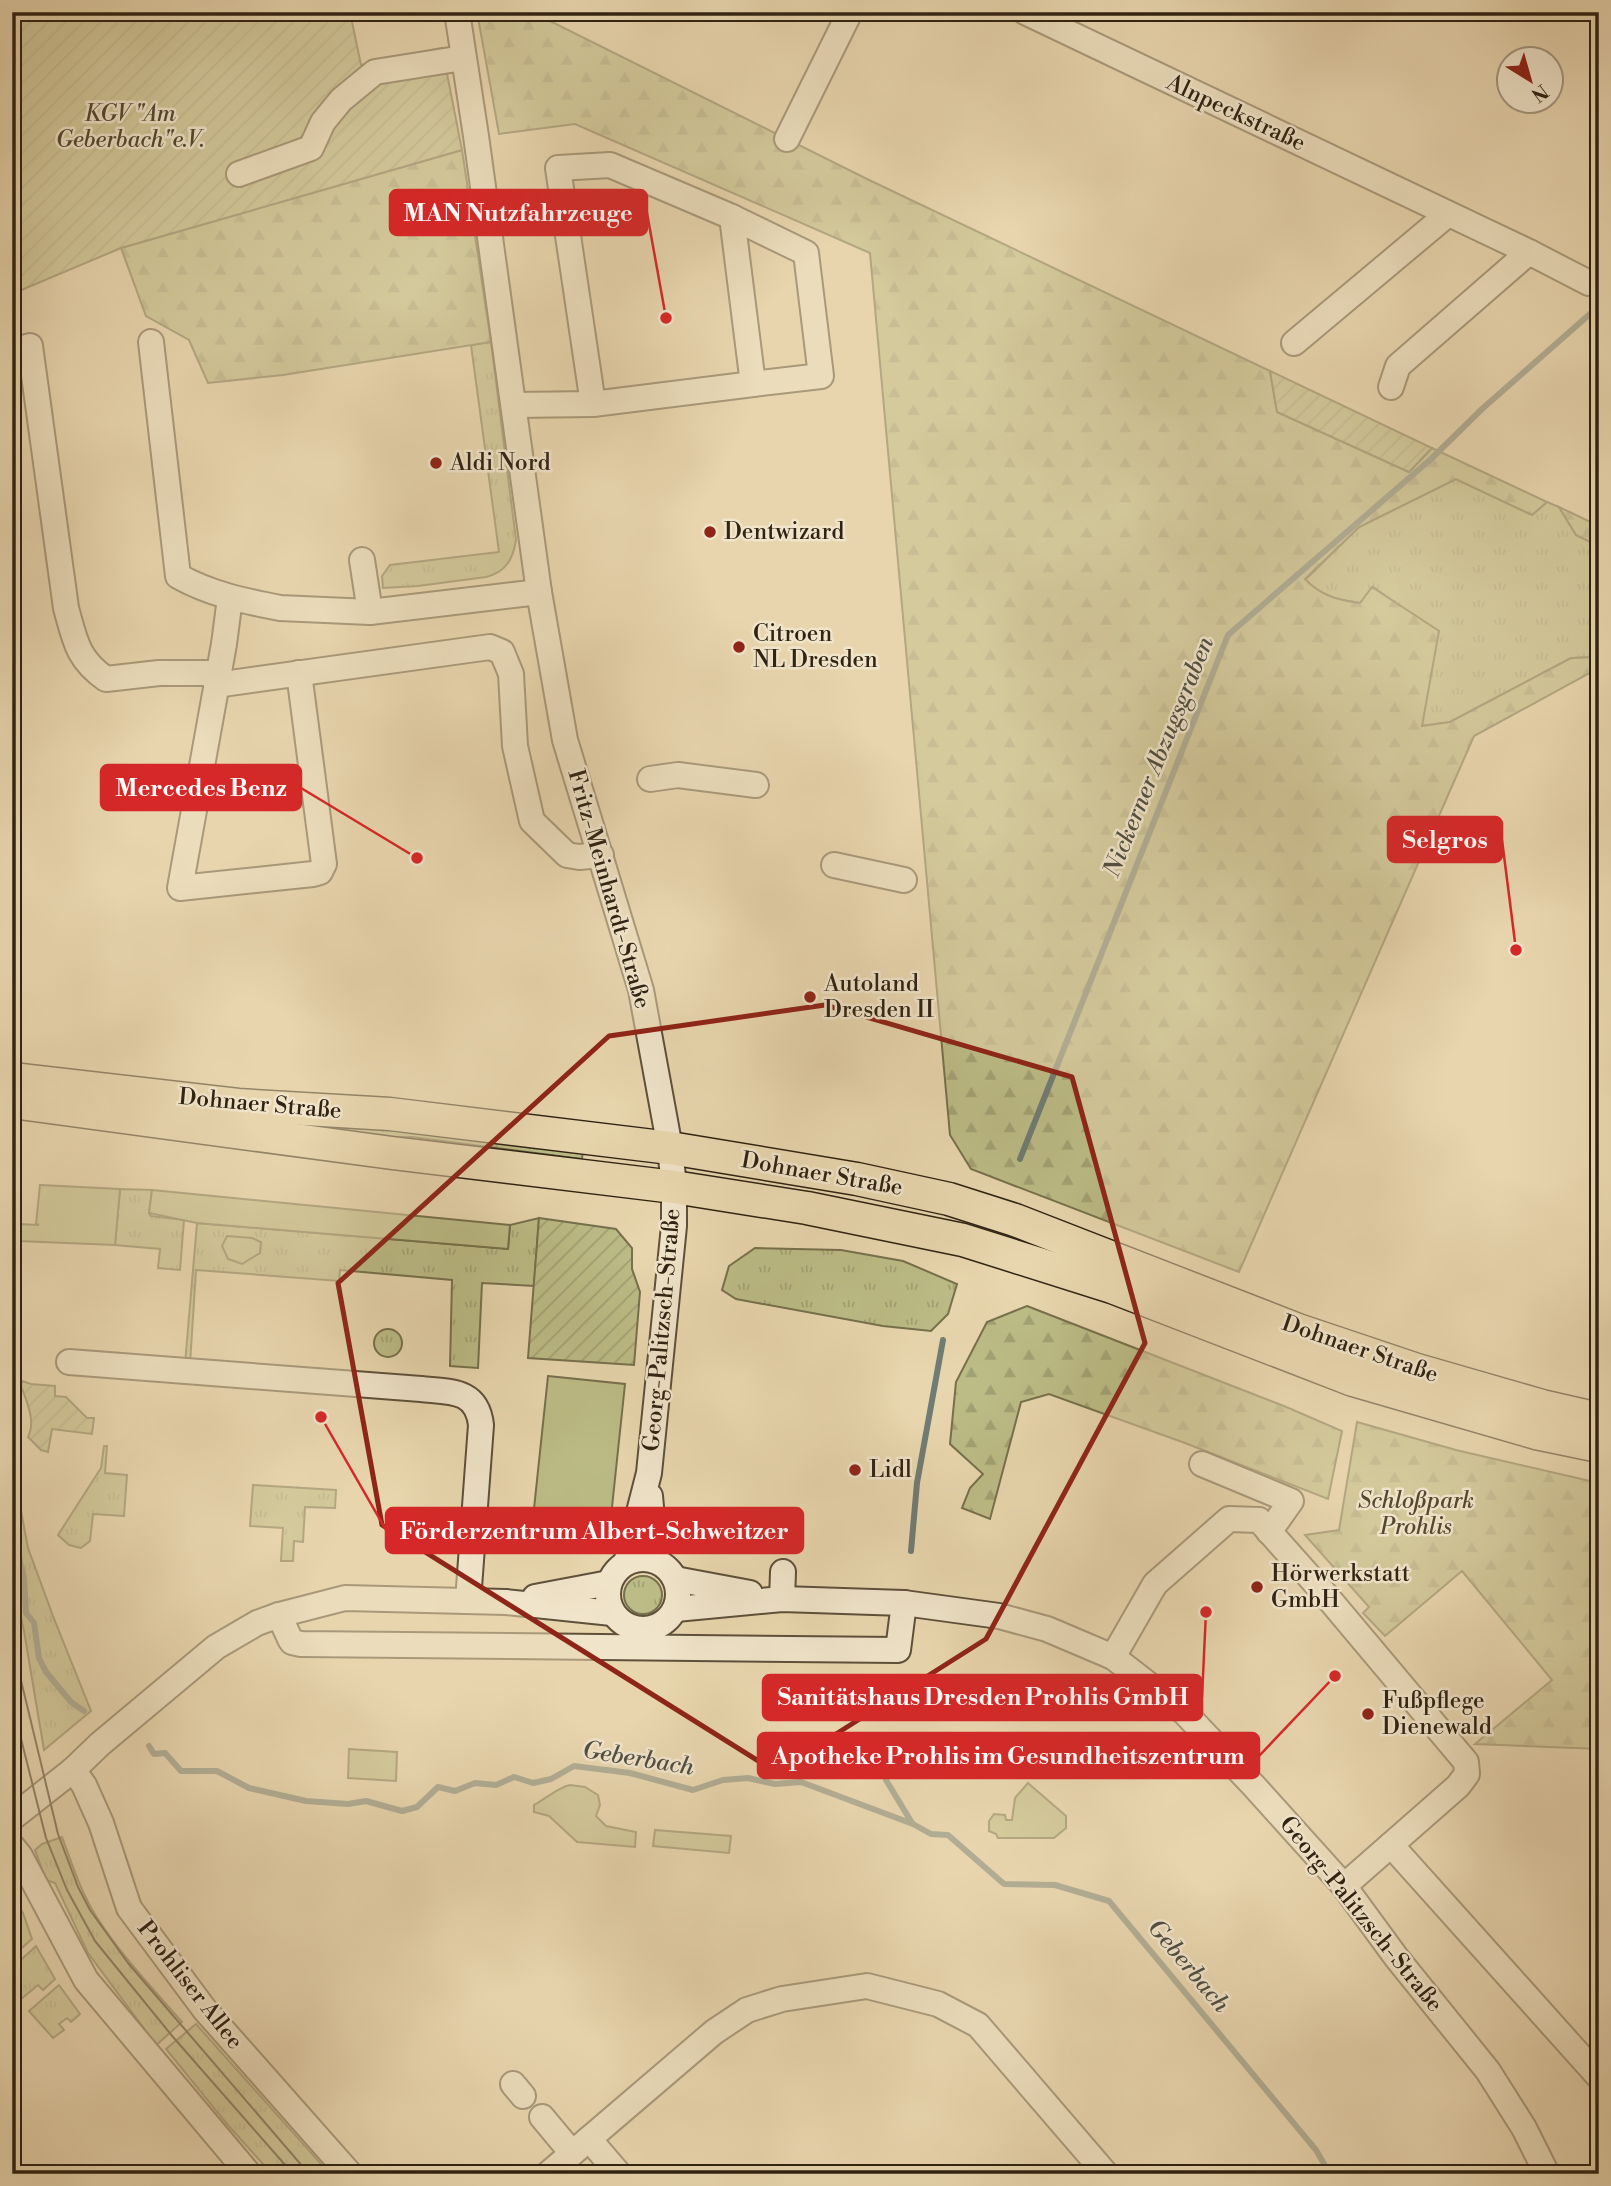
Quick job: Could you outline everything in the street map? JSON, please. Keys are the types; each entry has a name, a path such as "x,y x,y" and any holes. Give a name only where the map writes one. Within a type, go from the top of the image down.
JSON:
{"main road":[{"name":"Dohnaer Straße","path":"12,1079 238,1105 390,1114 670,1148 857,1179 949,1199 1015,1220 1298,1330 1417,1370 1542,1406 1599,1419"},
{"name":"Dohnaer Straße","path":"12,1102 674,1187 807,1208 963,1240 1112,1287 1353,1380 1536,1433 1599,1446"}],"street":[{"name":"Fritz-Meinhardt-Straße","path":"457,12 539,592 565,740 641,990 670,1148 674,1187"},
{"path":"787,139 850,12"},
{"name":"Alnpeckstraße","path":"1025,12 1589,283"},
{"path":"239,174 311,148 323,122 341,100 375,72 463,58"},
{"path":"514,405 593,404 821,376 806,253 733,217 610,165 558,168 593,404"},
{"path":"1294,343 1448,214"},
{"path":"733,217 753,384"},
{"path":"1391,387 1398,366 1529,252"},
{"path":"151,342 178,576 230,598 280,608 370,612 539,592"},
{"path":"12,351 30,346 66,608 78,649 90,668 106,679 159,673 217,679 299,673 490,647 502,652 511,674 515,746 532,821 567,855 601,855"},
{"path":"362,559 370,612"},
{"path":"230,598 180,888 320,872 324,864 299,673"},
{"path":"650,779 678,775 756,785"},
{"path":"834,865 904,880"},
{"name":"Georg-Palitzsch-Straße","path":"609,1583 616,1571 626,1563 649,1473 673,1238 674,1187"},
{"path":"69,1362 421,1389 465,1395 477,1408 481,1425 468,1601"},
{"path":"1202,1464 1291,1501 1269,1532"},
{"name":"Georg-Palitzsch-Straße","path":"649,1473 656,1561"},
{"path":"1113,1657 1155,1584 1230,1519 1259,1520 1466,1762 1466,1774 1458,1786 1344,1886"},
{"path":"506,1602 609,1583 609,1605 612,1613 623,1624 645,1630 664,1624 676,1609 679,1592 676,1580 669,1570 656,1561 637,1559 626,1563"},
{"path":"782,1599 783,1572"},
{"name":"Georg-Palitzsch-Straße","path":"676,1580 782,1599"},
{"path":"12,1818 73,1770 100,1744 216,1647 257,1623 279,1615 345,1598 506,1602 612,1613"},
{"name":"Georg-Palitzsch-Straße","path":"676,1609 782,1599 904,1603 999,1616 1047,1629 1113,1657 1184,1712 1344,1886 1488,2071 1524,2128 1547,2174"},
{"path":"279,1615 292,1642 301,1644 898,1650 904,1603"},
{"name":"Prohliser Allee","path":"73,1770 84,1785 101,1823 129,1908 205,2010 351,2174"},
{"path":"1391,1845 1599,2077"},
{"path":"12,1846 20,1856 86,1980 244,2172"},
{"path":"548,2174 715,2032 747,2010 782,1999 867,1986 938,2004 978,2025 1106,2174"},
{"path":"542,2117 619,2174"}],"highlighted area":[{"path":"825,1005 1072,1077 1145,1343 986,1639 776,1772 382,1525 338,1283 609,1036"}],"green space":[{"name":"KGV \"Am Geberbach\"e.V.","path":"12,12 350,12 361,65 442,48 462,150 121,248 12,294"},
{"path":"477,12 532,12 867,179 1270,371 1277,412 1409,472 1432,448 1547,502 1532,515 1456,479 1359,527 1305,579 1317,590 1330,596 1360,603 1372,587 1439,631 1422,726 1450,722 1571,658 1599,657 1599,668 1474,736 1239,1272 971,1169 950,1135 870,253 575,124 499,134"},
{"path":"462,150 491,342 283,375 208,383 189,340 146,316 121,248"},
{"path":"491,342 516,540 513,553 499,572 486,577 383,588 382,576 390,565 499,552 471,345"},
{"path":"1270,371 1432,448 1409,472 1277,412"},
{"path":"1456,479 1532,515 1547,502 1559,507 1576,535 1599,546 1599,657 1571,658 1450,722 1421,726 1402,608 1373,587 1361,603 1330,596 1305,580 1359,527"},
{"path":"1559,507 1599,526 1599,546 1576,535"},
{"path":"62,1095 368,1124 583,1150 582,1159 412,1137 356,1138"},
{"path":"40,1185 120,1189 115,1245 18,1241 19,1224 39,1225 36,1224"},
{"path":"120,1189 152,1190 149,1213 151,1216 184,1220 180,1270 158,1268 160,1249 115,1245"},
{"path":"152,1190 510,1225 508,1249 197,1223 149,1213"},
{"path":"539,1218 534,1286 482,1283 478,1368 450,1366 452,1280 340,1270 339,1281 196,1270 190,1364 185,1364 197,1223 508,1249 510,1225"},
{"path":"539,1218 616,1229 632,1248 632,1269 640,1292 634,1365 528,1358"},
{"path":"227,1236 252,1238 261,1242 260,1253 242,1264 228,1259 222,1246"},
{"path":"755,1248 841,1250 903,1261 957,1284 948,1314 931,1331 883,1326 736,1299 722,1290 729,1266"},
{"path":"1027,1306 1342,1431 1328,1499 1049,1394 1021,1402 990,1519 962,1508 970,1488 983,1474 950,1444 956,1382 987,1322"},
{"path":"388,1329 398,1333 402,1343 398,1353 388,1357 378,1353 374,1343 378,1333"},
{"path":"548,1376 625,1384 610,1526 533,1518"},
{"path":"22,1381 55,1386 55,1396 66,1397 87,1418 94,1418 92,1434 52,1429 48,1452 41,1450 28,1437 31,1418 21,1386"},
{"name":"Schloßpark Prohlis","path":"1357,1422 1456,1450 1599,1483 1599,1749 1475,1744 1552,1680 1462,1571 1385,1636 1363,1613 1369,1607 1305,1535 1339,1530"},
{"path":"104,1446 107,1446 105,1473 127,1475 124,1516 93,1514 90,1541 81,1548 69,1545 58,1535 101,1468"},
{"path":"12,1463 28,1548 91,1711 44,1750 24,1631 12,1578"},
{"path":"253,1485 336,1490 335,1508 305,1507 303,1542 294,1541 293,1561 281,1561 283,1528 250,1526"},
{"path":"643,1576 657,1581 662,1595 657,1609 643,1614 629,1609 624,1595 629,1581"},
{"path":"349,1749 397,1752 396,1781 348,1778"},
{"path":"1028,1783 1066,1816 1066,1828 1054,1838 998,1838 989,1831 989,1821 994,1814 1005,1815 1006,1820 1012,1820 1015,1798"},
{"path":"570,1785 585,1787 598,1795 600,1805 596,1816 606,1826 636,1832 635,1847 577,1842 549,1816 534,1812 534,1805"},
{"path":"655,1830 731,1836 729,1853 653,1846"},
{"path":"62,1837 81,1888 105,1930 182,2022 153,2048 143,2036 143,2027 88,1953 55,1883 46,1880 35,1850 42,1844"},
{"path":"12,1895 23,1913 32,1939 15,1954 12,1953"},
{"path":"36,1946 55,1979 43,1990 38,1985 20,2000 12,1992 12,1968"},
{"path":"59,1985 80,2014 71,2022 67,2018 59,2024 64,2030 53,2038 29,2011"},
{"path":"196,2024 330,2174 272,2174 227,2124 166,2049"}],"waterway":[{"name":"Nickerner Abzugsgraben","path":"1020,1159 1228,635 1431,459 1482,409 1599,306"},
{"path":"911,1551 917,1483 943,1340"},
{"name":"Geberbach","path":"12,1512 24,1578 26,1613 34,1623 39,1658 46,1672 71,1702 84,1711"},
{"name":"Geberbach","path":"149,1746 154,1754 165,1753 181,1771 217,1771 249,1788 306,1801 348,1804 366,1801 402,1811 417,1807 438,1787 455,1791 475,1783 496,1785 514,1777 533,1783 551,1779 574,1766 630,1773 693,1790 723,1780 748,1778 775,1784 801,1782 913,1824 931,1834 948,1835 1004,1884 1055,1885 1109,1901 1316,2150 1330,2174"},
{"path":"886,1780 912,1823"}],"tram line":[{"path":"12,1643 58,1834 78,1887 90,1910 128,1963 309,2174"},
{"path":"12,1703 46,1838 67,1890 95,1941 173,2037 293,2174"}],"place":[{"name":"MAN Nutzfahrzeuge","path":"666,318"},
{"name":"Aldi Nord","path":"436,463"},
{"name":"Dentwizard","path":"710,532"},
{"name":"Citroen NL Dresden","path":"739,647"},
{"name":"Mercedes Benz","path":"417,858"},
{"name":"Selgros","path":"1516,950"},
{"name":"Autoland Dresden II","path":"810,997"},
{"name":"Förderzentrum Albert-Schweitzer","path":"321,1417"},
{"name":"Lidl","path":"855,1470"},
{"name":"Hörwerkstatt GmbH","path":"1257,1587"},
{"name":"Sanitätshaus Dresden Prohlis GmbH","path":"1206,1612"},
{"name":"Apotheke Prohlis im Gesundheitszentrum","path":"1335,1676"},
{"name":"Fußpflege Dienewald","path":"1368,1714"}]}
